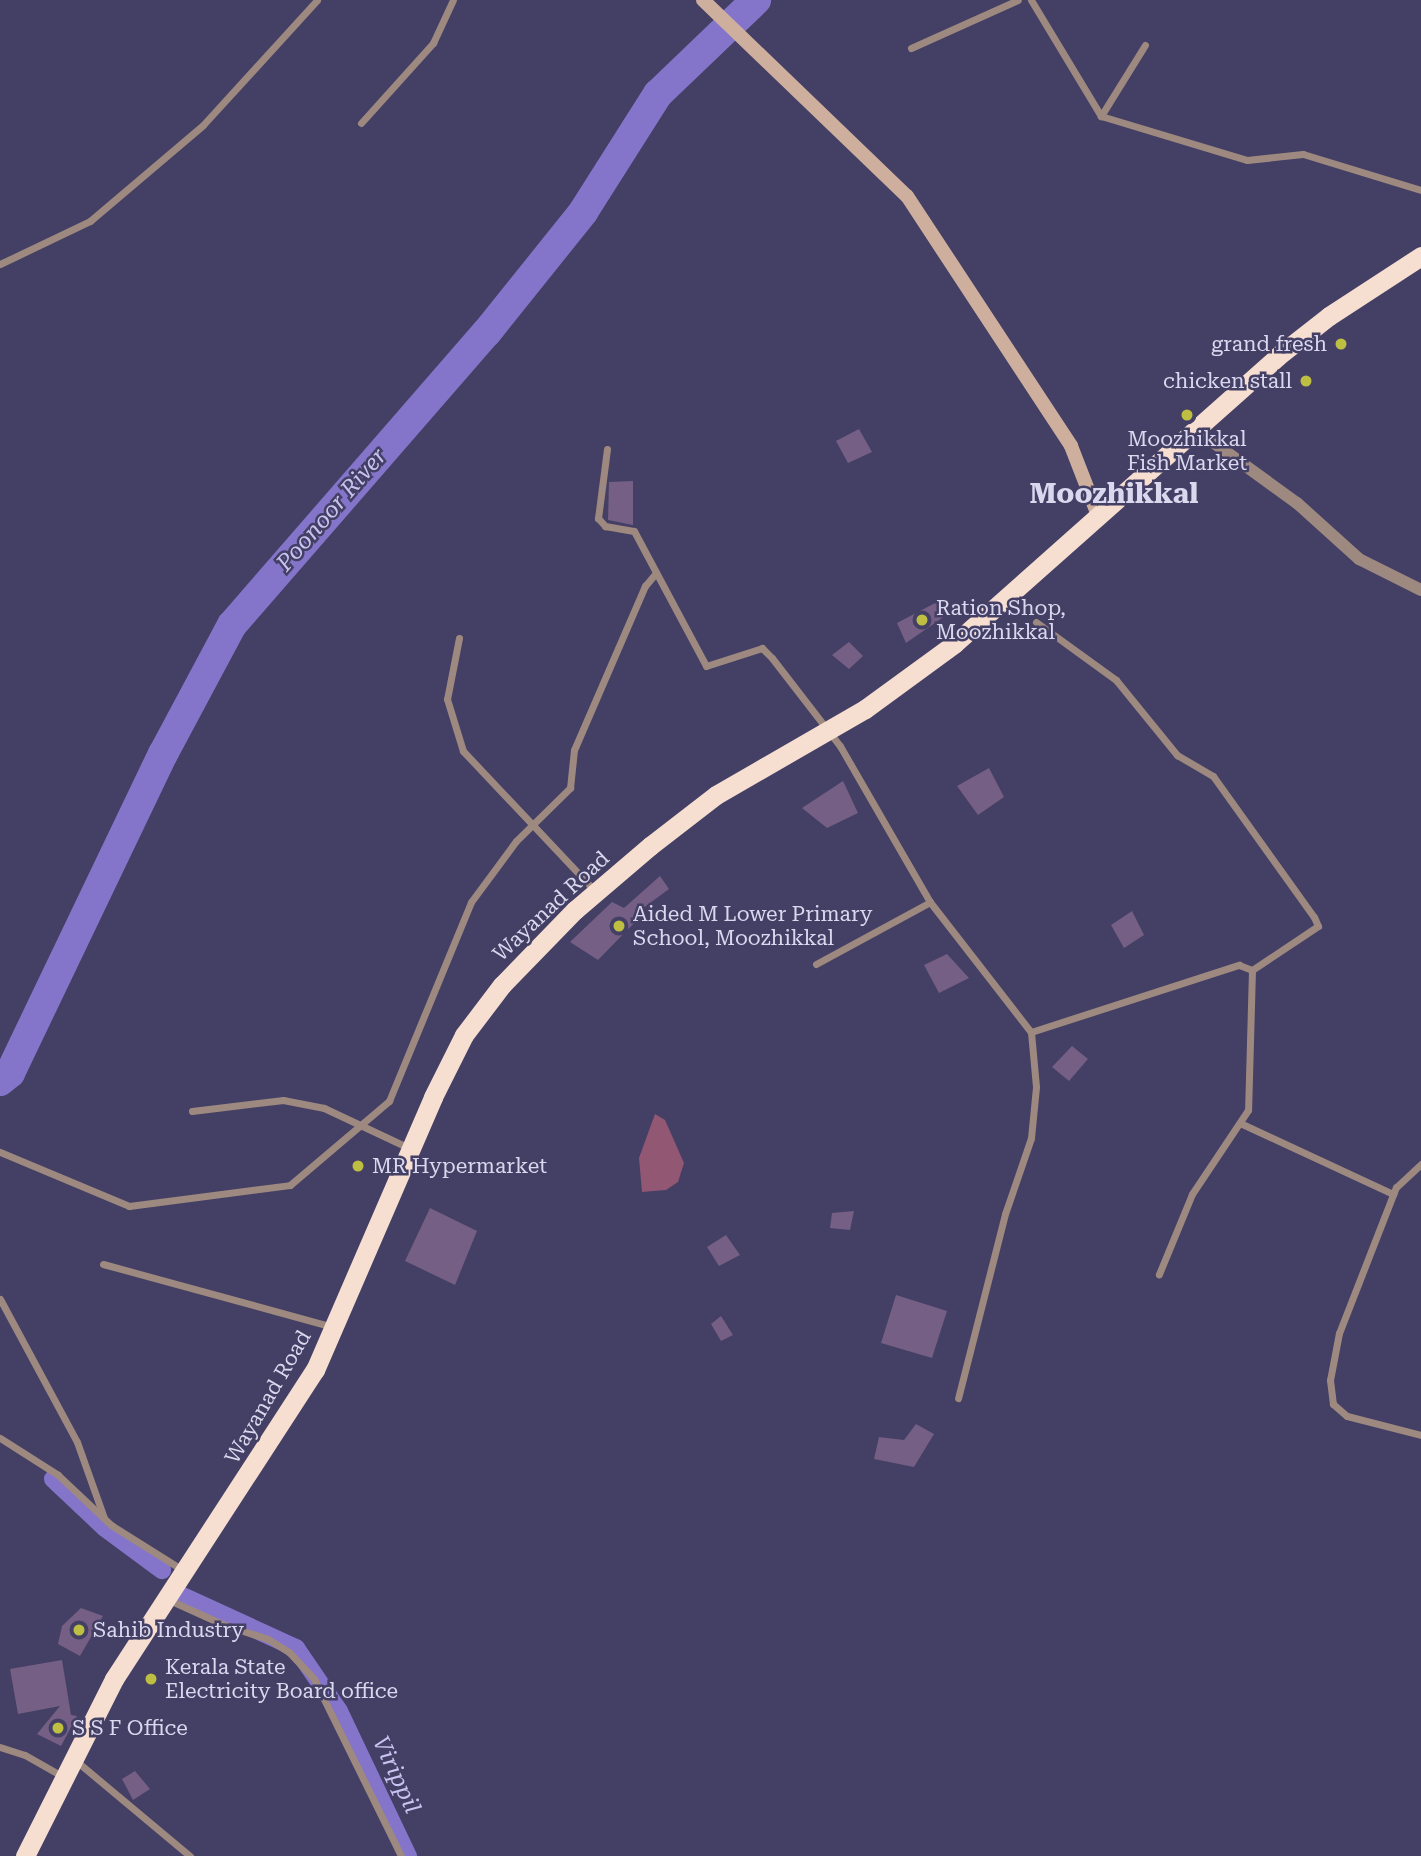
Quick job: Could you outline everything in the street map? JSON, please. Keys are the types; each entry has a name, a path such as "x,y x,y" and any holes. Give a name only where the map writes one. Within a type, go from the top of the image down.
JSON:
{"highway":[{"name":"Wayanad Road","path":"25,1856 72,1757 114,1679 276,1436 334,1327 410,1148 464,1035 502,985 596,892 716,795 865,709 954,644 1329,316 1421,256"}],"main road":[{"path":"702,0 907,197 1072,446 1099,518"}],"street":[{"path":"0,264 90,221 203,125 317,0"},
{"path":"360,123 433,43 453,0"},
{"path":"911,48 1018,0"},
{"path":"1031,0 1101,116 1247,160 1303,154 1421,190"},
{"path":"1101,116 1145,45"},
{"path":"1196,430 1297,503 1359,559 1421,590"},
{"path":"607,449 598,518 605,526 634,531 706,666 762,648 840,746 930,902 1031,1032 1036,1087 1031,1139 1005,1214 958,1398"},
{"path":"0,1152 129,1206 290,1185 389,1101 471,902 533,823 570,788 575,750 645,586 655,574"},
{"path":"1036,622 1116,680 1177,755 1213,776 1314,917 1318,926 1252,970"},
{"path":"459,638 447,699 463,751 596,892"},
{"path":"816,964 930,902"},
{"path":"1031,1032 1239,965 1252,970"},
{"path":"1159,1274 1192,1194 1248,1111 1252,970"},
{"path":"192,1111 282,1100 324,1108 410,1148"},
{"path":"1240,1123 1393,1194"},
{"path":"1421,1164 1393,1194 1339,1333 1329,1380 1333,1404 1347,1416 1421,1435"},
{"path":"103,1264 334,1327"},
{"path":"0,1299 77,1442 104,1518"},
{"path":"0,1438 58,1475 104,1518 185,1571"},
{"path":"166,1599 222,1625 268,1639 289,1652 314,1679 374,1796 401,1856"},
{"path":"0,1748 25,1755 62,1777"},
{"path":"72,1757 190,1856"}],"shaded area":[{"path":"655,1114 665,1120 684,1163 678,1182 666,1190 642,1192 639,1158"}],"building":[{"path":"859,429 872,452 848,463 836,441"},
{"path":"633,481 633,525 608,520 609,482"},
{"name":"Ration Shop, Moozhikkal","path":"937,602 945,616 906,643 897,623"},
{"path":"849,642 863,656 849,669 832,655"},
{"path":"989,768 1004,797 978,815 957,786"},
{"path":"843,781 858,813 827,828 802,808"},
{"path":"660,876 669,889 635,914 640,917 598,960 570,942 612,902 624,908"},
{"path":"1132,911 1144,935 1124,948 1111,925"},
{"path":"947,954 969,978 939,993 924,965"},
{"path":"1072,1046 1088,1059 1069,1081 1052,1067"},
{"path":"430,1208 477,1231 455,1285 405,1261"},
{"path":"854,1211 850,1230 830,1228 832,1213"},
{"path":"726,1235 740,1255 719,1266 707,1247"},
{"path":"896,1295 947,1311 932,1358 881,1343"},
{"path":"721,1316 733,1335 721,1341 711,1324"},
{"path":"916,1424 934,1434 914,1467 874,1459 879,1437 904,1440"},
{"name":"Sahib Industry","path":"81,1608 103,1616 80,1656 58,1644 62,1626"},
{"path":"62,1660 71,1715 77,1716 61,1746 37,1734 60,1706 18,1714 10,1669"},
{"path":"135,1771 150,1789 133,1800 122,1779"}],"waterway":[{"name":"Poonoor River","path":"0,1081 10,1073 163,754 232,625 487,332 583,212 658,94 756,0"},
{"path":"53,1479 105,1528 162,1570"},
{"name":"Virippil","path":"178,1594 296,1648 339,1711 408,1856"}],"place":[{"name":"grand fresh","path":"1341,344"},
{"name":"chicken stall","path":"1306,381"},
{"name":"Moozhikkal Fish Market","path":"1187,415"},
{"name":"Ration Shop, Moozhikkal","path":"922,620"},
{"name":"Aided M Lower Primary School, Moozhikkal","path":"619,926"},
{"name":"MR Hypermarket","path":"358,1166"},
{"name":"Sahib Industry","path":"79,1630"},
{"name":"Kerala State Electricity Board office","path":"151,1679"},
{"name":"S S F Office","path":"58,1728"}],"district":[{"name":"Moozhikkal","path":"1114,494"}]}
